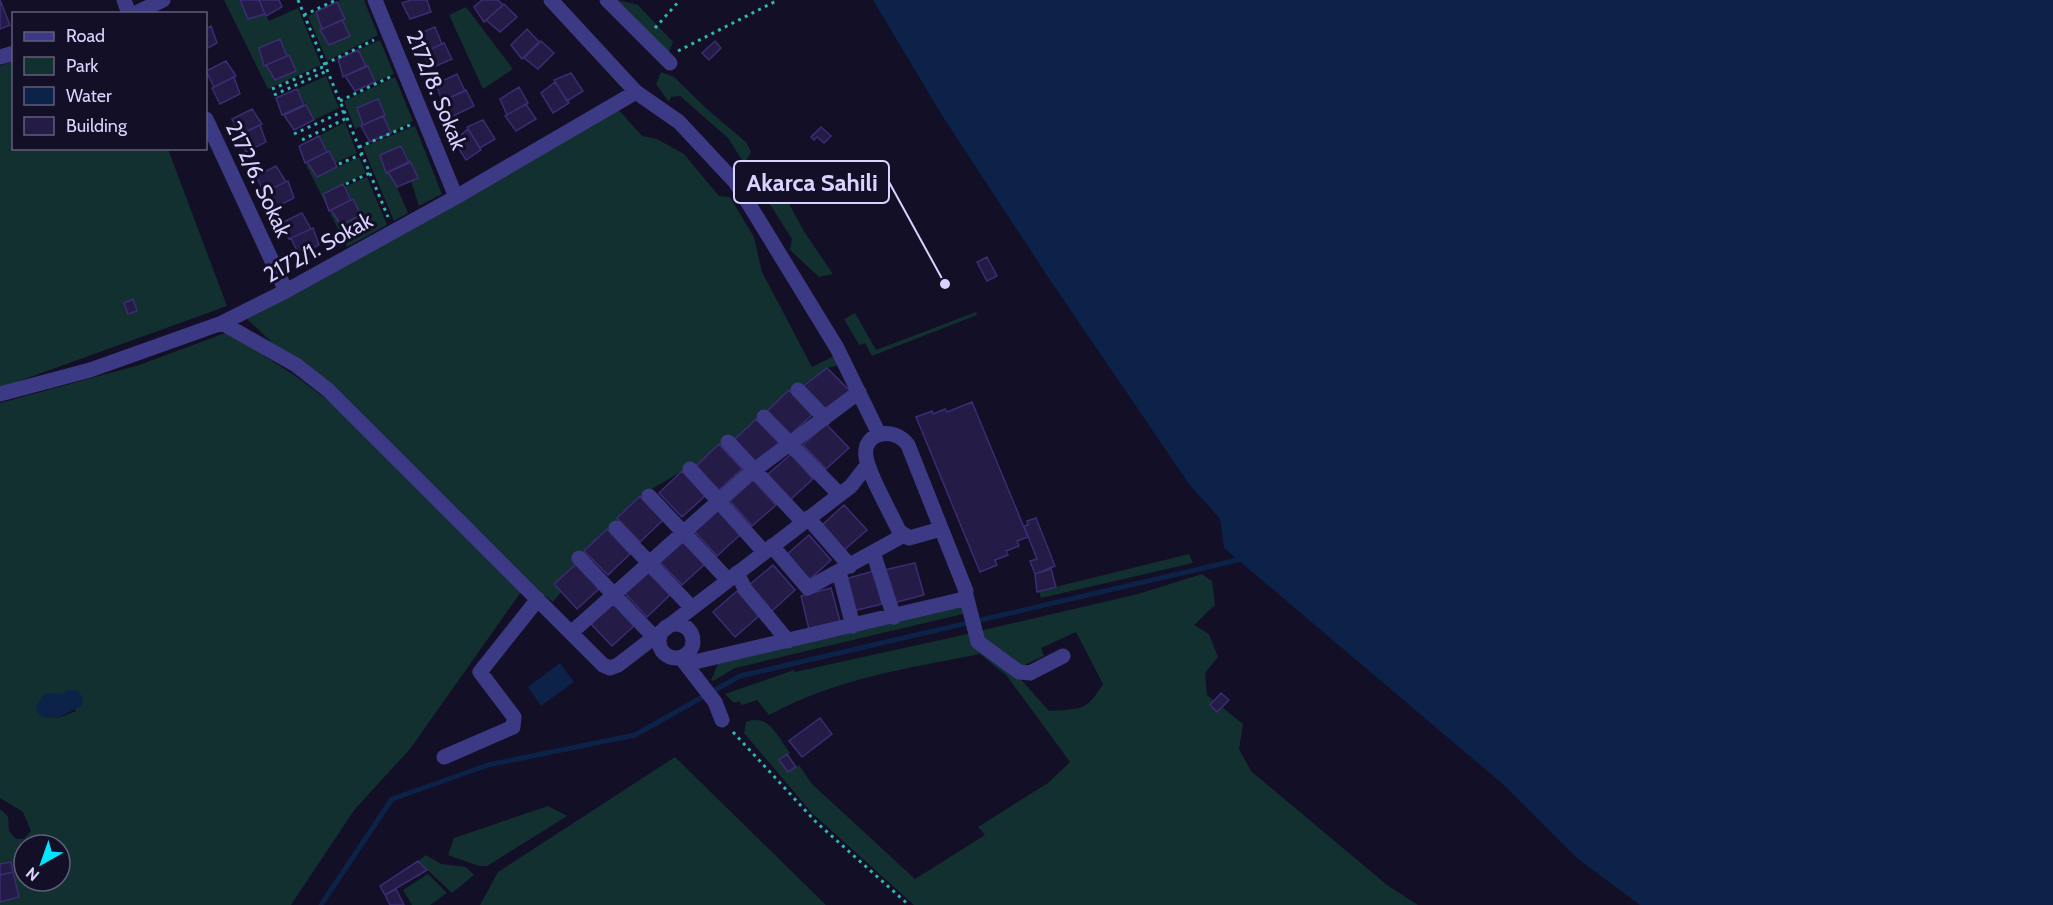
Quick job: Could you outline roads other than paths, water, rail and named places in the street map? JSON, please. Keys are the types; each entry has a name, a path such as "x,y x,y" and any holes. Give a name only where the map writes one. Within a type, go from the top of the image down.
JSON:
{"street":[{"name":"2172/8. Sokak","path":"375,0 456,197"},
{"path":"551,0 636,92 679,122 736,183 837,348 879,434"},
{"path":"607,0 667,61"},
{"path":"140,12 157,6"},
{"name":"2172/1. Sokak","path":"0,394 90,370 222,323 286,291 456,197 636,92"},
{"name":"2172/6. Sokak","path":"207,121 286,291"},
{"path":"222,323 296,365 328,390 603,664 610,668 618,665 856,481 868,465"},
{"path":"798,390 825,417"},
{"path":"572,632 754,470 859,392"},
{"path":"764,417 839,494"},
{"path":"904,535 868,465 866,450 868,444 879,434 892,433 904,439 908,445 968,600 979,643 1023,674 1030,673 1063,657"},
{"path":"728,442 806,520 844,569 853,626"},
{"path":"690,469 718,501 806,588 812,587 904,535 914,537 941,529"},
{"path":"649,496 683,532 733,576 788,641"},
{"path":"616,528 692,608"},
{"path":"873,552 894,617"},
{"path":"579,558 614,594 660,632"},
{"path":"444,757 513,727 514,717 480,672 538,599"},
{"path":"660,632 660,647 667,655 683,661 788,641 968,600"},
{"path":"660,632 683,625 691,633 691,650 683,661"},
{"path":"683,661 715,702 722,720"}],"water":[{"path":"873,0 2053,0 2053,905 1640,905 1578,859 1505,786 1224,548 1220,519 1189,484 1050,280 943,117"},
{"path":"560,663 574,682 541,706 528,687"},
{"path":"67,690 76,690 83,697 82,706 57,718 42,717 36,710 37,704 46,693 63,694"}],"waterway":[{"path":"321,905 392,799 488,765 635,735 740,676 1238,560"}],"place":[{"name":"Akarca Sahili","path":"945,284"}]}
